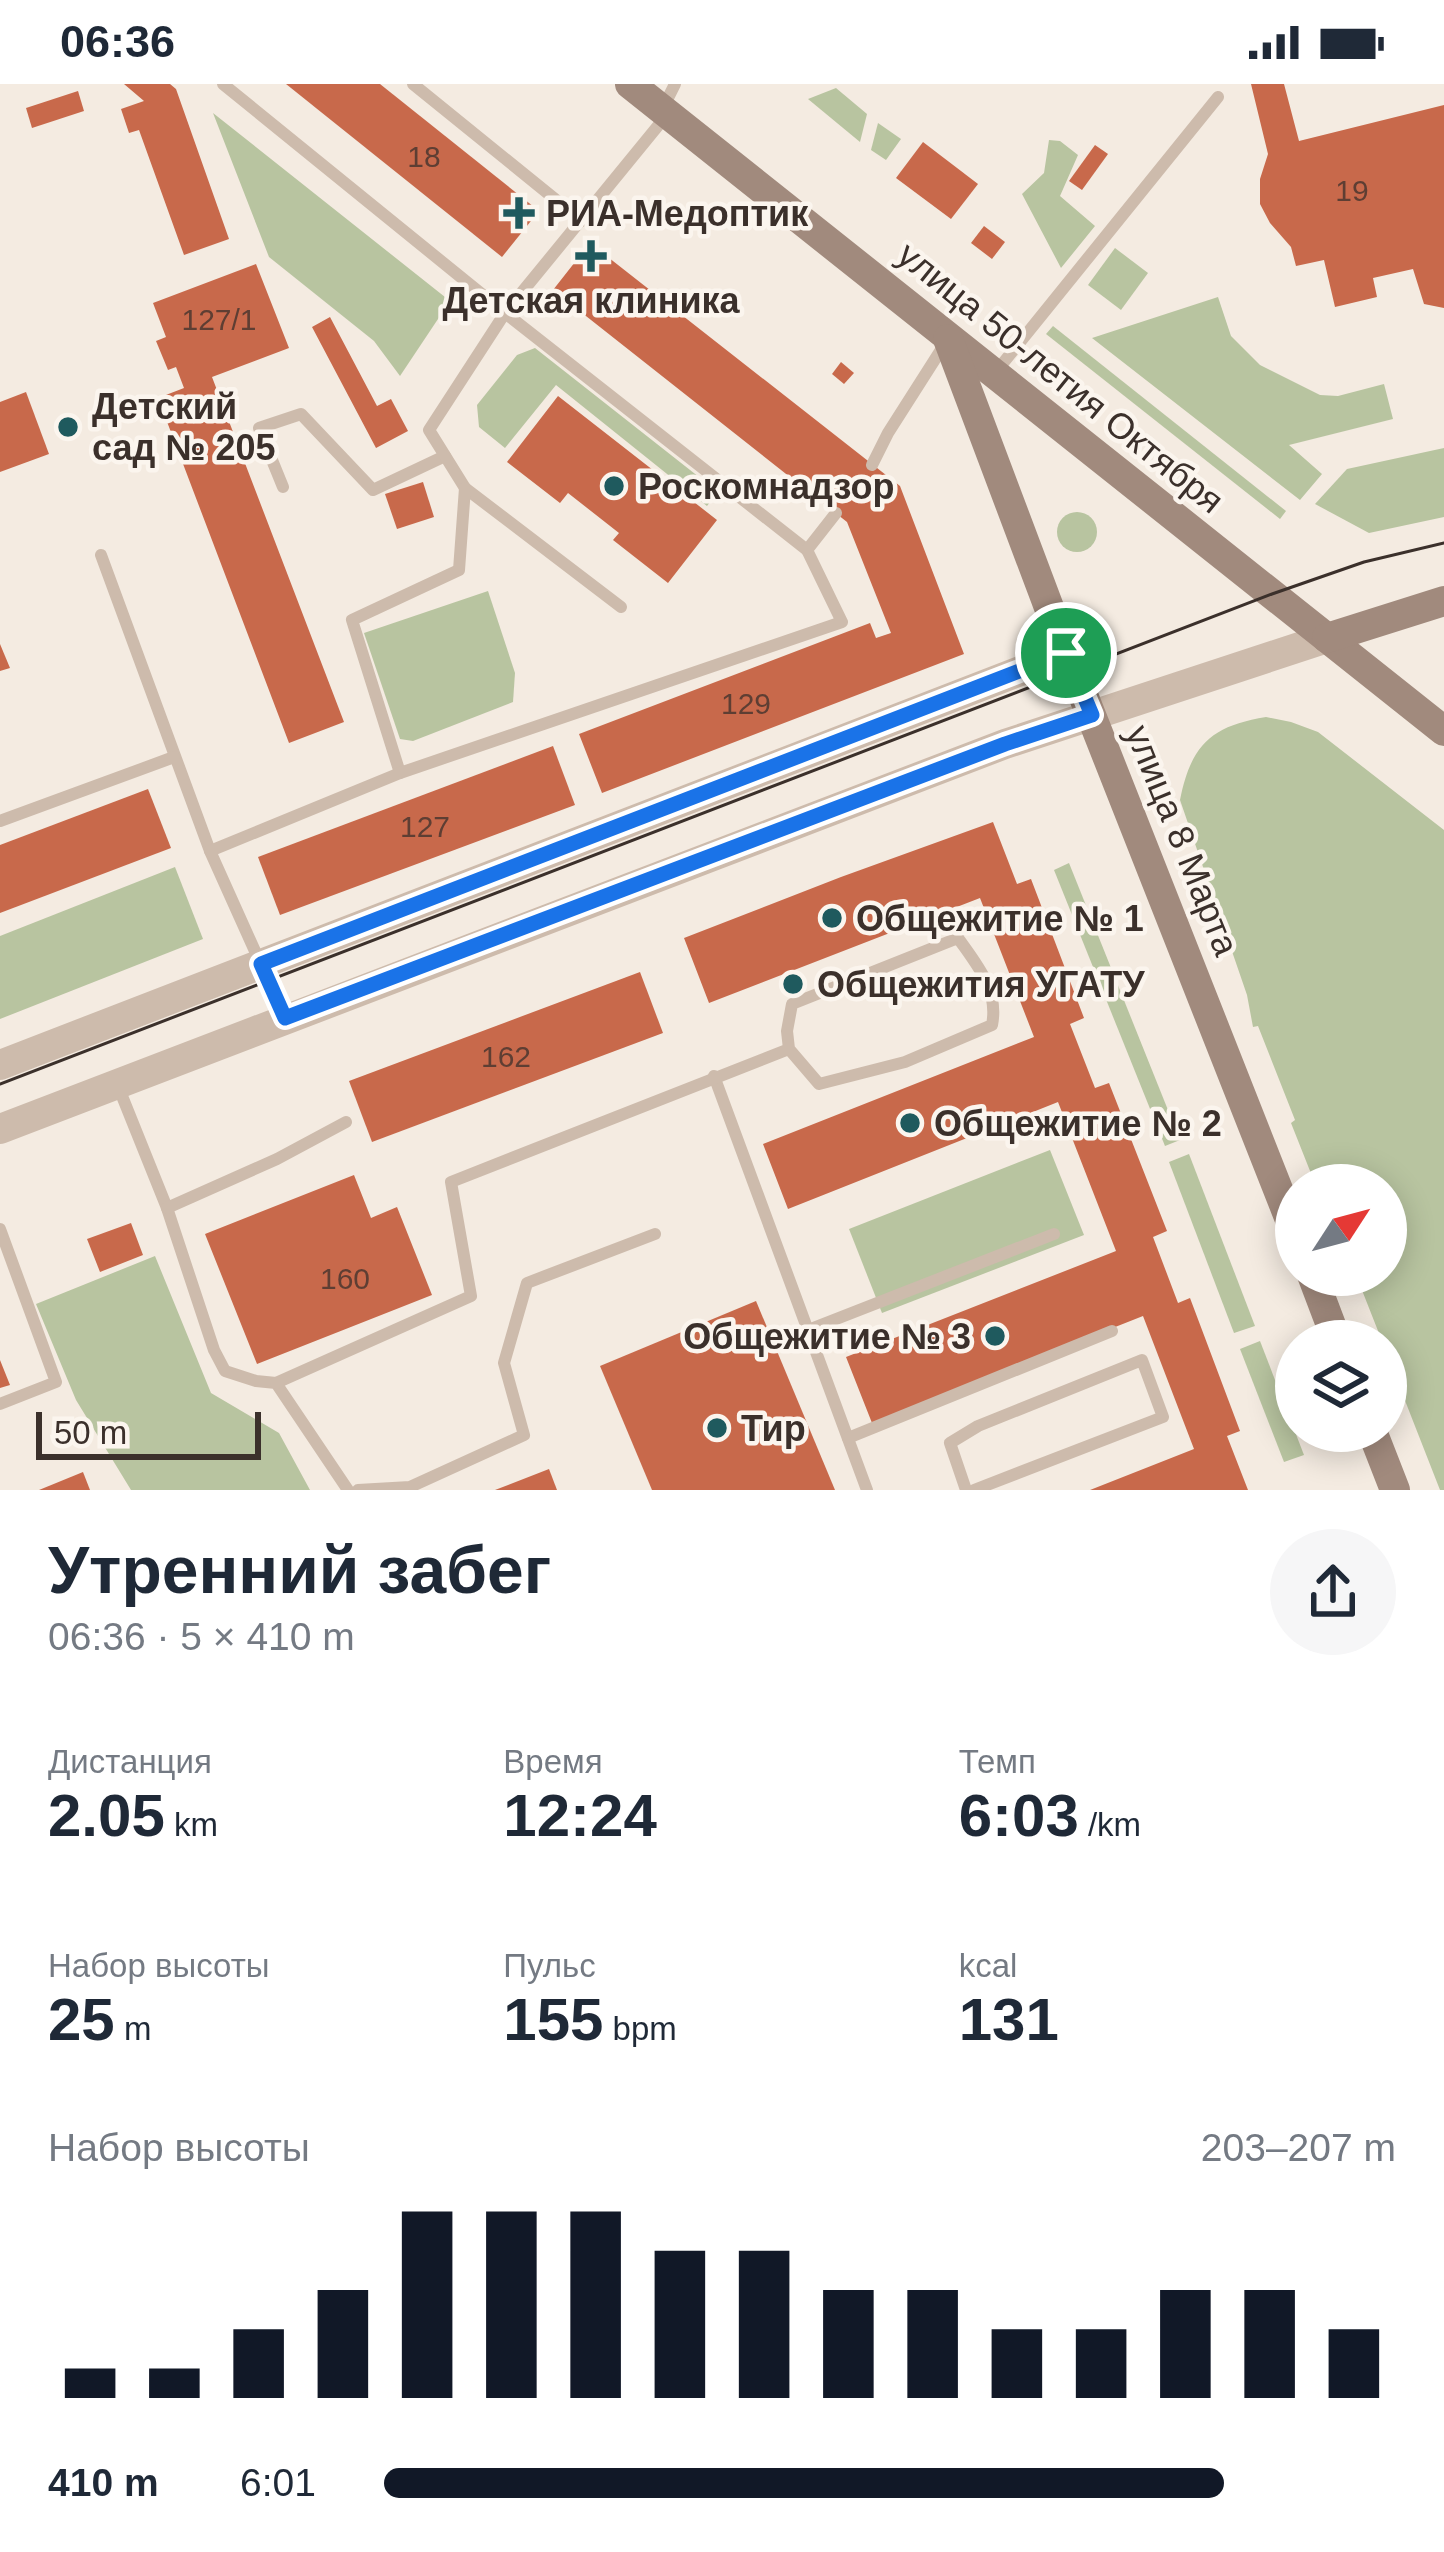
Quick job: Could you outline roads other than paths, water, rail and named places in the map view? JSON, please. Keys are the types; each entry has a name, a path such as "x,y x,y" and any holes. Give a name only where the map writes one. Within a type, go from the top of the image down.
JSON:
{"main road":[{"name":"улица 50-летия Октября","path":"630,84 669,102 948,339 1444,731"},
{"name":"улица 8 Марта","path":"948,339 1066,653 1275,1181"},
{"path":"1327,638 1444,602"},
{"path":"1380,1452 1395,1490"}],"street":[{"path":"0,1129 1005,744 1327,638"},
{"path":"0,1065 1066,653"}],"lane":[{"path":"210,851 400,773 842,622 807,550 223,84"},
{"path":"413,84 582,221"},
{"path":"994,374 1218,97"},
{"path":"621,607 465,488 429,430 505,313 582,221 669,102"},
{"path":"872,465 948,339"},
{"path":"283,487 260,428 302,414 373,490 445,456"},
{"path":"400,773 352,620 459,570 465,488"},
{"path":"807,550 836,513"},
{"path":"100,555 210,851 285,1018"},
{"path":"0,820 174,757"},
{"path":"958,938 982,972 996,1006 992,1024 904,1062 819,1084 789,1048 792,1004 958,938"},
{"path":"117,1085 167,1208 214,1350 226,1371 276,1383 471,1296 452,1182 789,1048"},
{"path":"714,1076 867,1490"},
{"path":"167,1208 346,1122"},
{"path":"0,1229 56,1382 0,1404"},
{"path":"358,1490 410,1487 524,1435 504,1363 526,1283 655,1234"},
{"path":"808,1330 1054,1234"},
{"path":"848,1438 1112,1331"},
{"path":"1142,1360 1163,1417 970,1490 950,1443 978,1426 1142,1360"},
{"path":"276,1383 348,1490"}],"tram line":[{"path":"0,1084 1272,594 1364,562 1444,543"}],"place":[{"name":"РИА-Медоптик","path":"519,213"},
{"name":"Детская клиника","path":"591,256"},
{"name":"Детский сад № 205","path":"68,427"},
{"name":"Роскомнадзор","path":"614,486"},
{"name":"Общежитие № 1","path":"832,918"},
{"name":"Общежития УГАТУ","path":"793,984"},
{"name":"Общежитие № 2","path":"910,1123"},
{"name":"Общежитие № 3","path":"995,1336"},
{"name":"Тир","path":"717,1428"}]}
